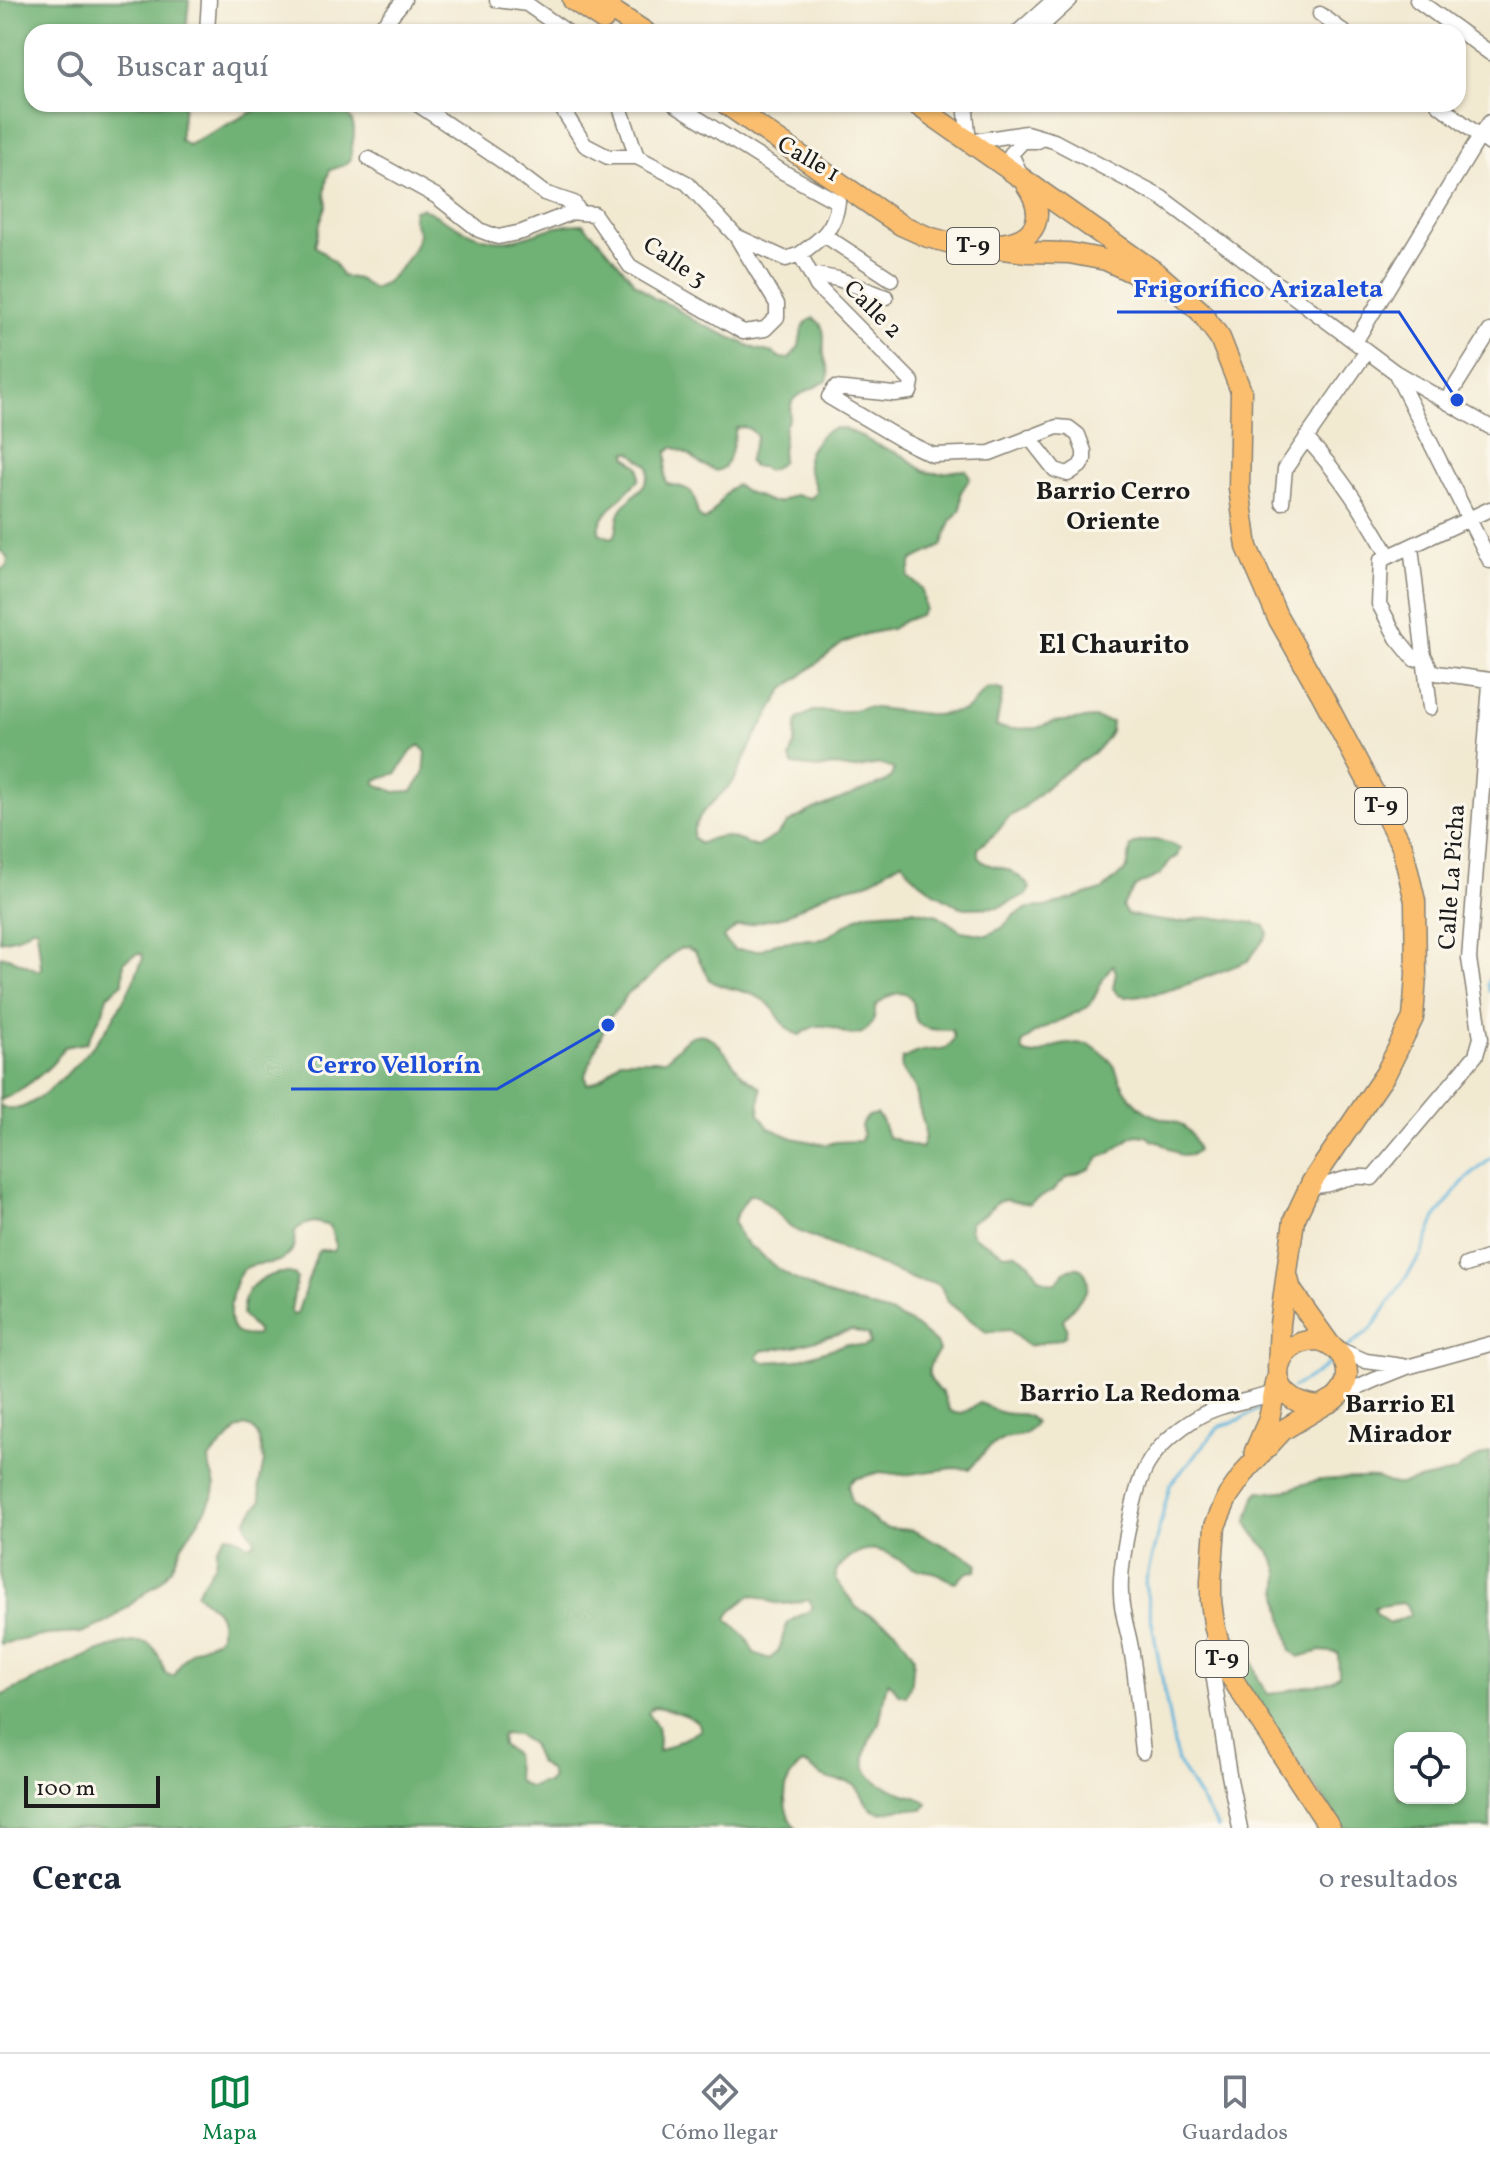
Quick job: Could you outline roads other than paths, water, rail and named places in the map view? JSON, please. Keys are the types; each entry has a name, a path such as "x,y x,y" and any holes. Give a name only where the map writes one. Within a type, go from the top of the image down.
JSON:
{"highway":[{"path":"573,0 608,24"},
{"path":"596,0 633,24"},
{"name":"T-9","path":"738,112 901,225 928,237 958,244 1069,253 1106,260 1153,282 1177,300 1196,315 1227,351"},
{"name":"T-9","path":"752,112 760,126"},
{"name":"T-9","path":"927,112 1158,274 1200,311 1211,325 1227,351 1241,391 1239,488 1247,547 1277,616 1402,846 1415,901 1413,1018 1386,1073 1312,1182 1294,1220 1288,1256 1286,1272 1291,1290 1343,1357 1348,1375 1346,1384 1331,1401 1283,1430 1247,1469 1228,1496 1215,1526 1211,1581 1214,1624 1224,1666 1330,1828"},
{"name":"T-9","path":"958,244 1010,243 1023,239 1034,226 1037,208 1035,198 1022,179"},
{"name":"T-9","path":"1279,1387 1280,1324 1288,1256"},
{"name":"T-9","path":"1247,1469 1269,1419 1292,1348 1302,1341 1319,1340 1332,1345"},
{"path":"1279,1387 1297,1402 1310,1406 1320,1407 1331,1401"}],"street":[{"path":"208,24 209,0"},
{"path":"383,24 404,0"},
{"path":"497,0 524,2 556,24"},
{"path":"1027,24 1054,0"},
{"path":"1044,24 1070,0"},
{"path":"1417,0 1450,24"},
{"path":"1320,14 1333,24"},
{"path":"1466,36 1490,53"},
{"name":"Calle 3","path":"429,112 544,193 574,203 580,213 594,214 630,266 743,332 765,329 777,317 777,304 736,236"},
{"path":"564,112 585,145 608,157 637,157 687,183 736,236 786,259 800,254 824,235 891,279"},
{"path":"622,112 637,157"},
{"name":"Calle 1","path":"688,112 783,172 838,202 837,216 824,235"},
{"path":"966,112 969,142 1026,133 1054,141 1162,198 1395,372 1490,427"},
{"path":"1448,112 1485,140"},
{"path":"1282,502 1285,469 1485,140 1490,122"},
{"path":"1022,179 1011,154 1015,149 1023,141 1054,141"},
{"path":"369,159 436,196 479,230 498,237 522,232 573,212 580,213"},
{"name":"Calle 2","path":"800,254 817,286 912,382 910,392 894,394 835,388 829,397 933,455 990,453 1029,437"},
{"path":"811,274 838,279 886,297"},
{"path":"1446,401 1490,331"},
{"path":"1395,372 1490,561"},
{"path":"1306,438 1330,463 1360,505 1389,556"},
{"path":"1424,655 1414,659 1397,638 1379,604 1381,560 1490,509"},
{"path":"1411,547 1430,708"},
{"path":"1424,655 1431,670 1436,673 1490,682"},
{"name":"Calle La Picha","path":"1312,1182 1316,1186 1332,1185 1345,1177 1372,1178 1476,1055 1481,1038 1469,959 1490,682"},
{"path":"1466,1265 1490,1257"},
{"path":"1331,1401 1407,1367 1490,1344"},
{"path":"1332,1345 1366,1361 1407,1367"},
{"path":"1143,1752 1131,1647 1121,1594 1126,1542 1142,1478 1148,1463 1163,1445 1197,1417 1211,1410 1251,1401 1279,1387"},
{"path":"1214,1624 1212,1667 1240,1828"}],"waterway":[{"path":"1490,978 1490,991"},
{"path":"1347,1348 1372,1328 1421,1255 1436,1217 1462,1183 1490,1159"},
{"path":"1292,1388 1335,1358"},
{"path":"1218,1828 1177,1761 1145,1584 1170,1485 1219,1427 1262,1407"}],"place":[{"name":"Frigorífico Arizaleta","path":"1457,400"},
{"name":"Cerro Vellorín","path":"608,1025"}],"district":[{"name":"Barrio Cerro Oriente","path":"1113,507"},
{"name":"El Chaurito","path":"1114,645"},
{"name":"Barrio La Redoma","path":"1130,1394"},
{"name":"Barrio El Mirador","path":"1400,1420"}]}
